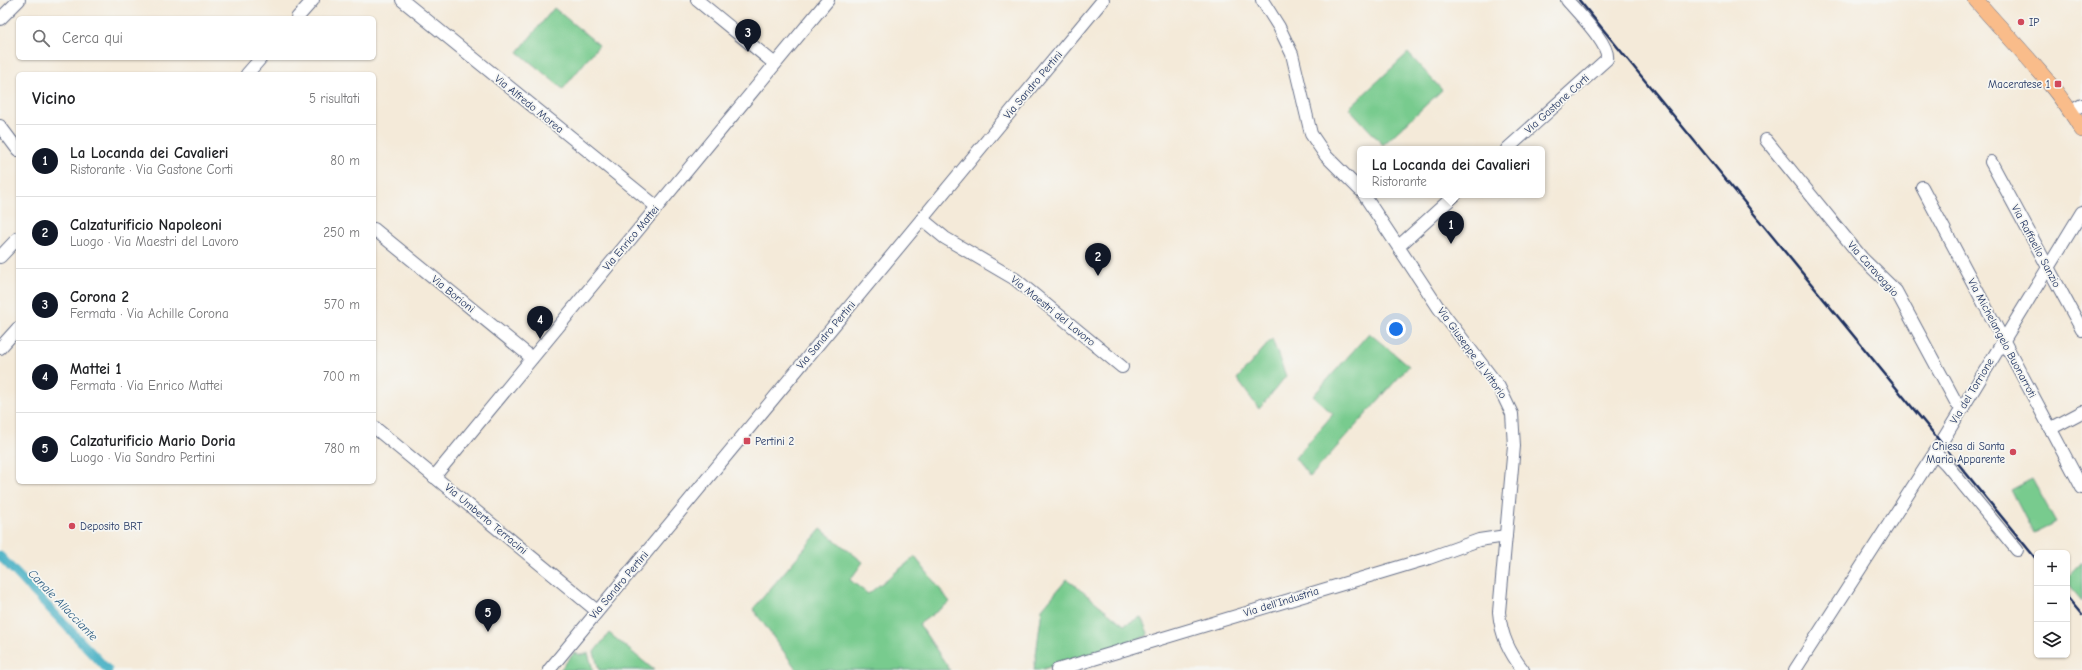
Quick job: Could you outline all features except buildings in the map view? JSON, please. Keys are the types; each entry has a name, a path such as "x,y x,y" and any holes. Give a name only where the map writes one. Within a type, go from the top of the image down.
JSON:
{"main road":[{"path":"1976,0 2076,108 2082,130"}],"street":[{"path":"0,19 19,0"},
{"path":"299,16 314,0"},
{"name":"Via Alfredo Morea","path":"402,0 657,207"},
{"path":"697,0 775,64"},
{"name":"Via Enrico Mattei","path":"434,477 828,0"},
{"name":"Via Sandro Pertini","path":"549,670 1103,0"},
{"path":"1262,0 1279,27 1292,54 1311,134 1326,156 1357,187"},
{"name":"Via Gastone Corti","path":"1510,146 1607,59 1608,54 1603,43 1567,0"},
{"path":"249,72 259,60"},
{"path":"0,126 16,147"},
{"name":"Via Caravaggio","path":"1766,140 1862,258 1896,290 1957,404 1963,408"},
{"name":"Via Raffaello Sanzio","path":"1991,162 2082,330"},
{"name":"Via Michelangelo Buonarroti","path":"1922,187 2082,488"},
{"name":"Via Giuseppe di Vittorio","path":"1366,198 1438,307 1499,387 1508,403 1514,430 1500,593 1500,625 1509,650 1523,670"},
{"path":"1399,246 1452,198"},
{"name":"Via del Torrione","path":"1795,670 1963,408 2082,212"},
{"name":"Via Maestri del Lavoro","path":"922,219 945,238 1015,279 1122,367"},
{"name":"Via Borioni","path":"376,231 532,358"},
{"path":"0,258 16,240"},
{"path":"0,348 16,330"},
{"path":"2050,429 2082,412"},
{"name":"Via Umberto Terracini","path":"376,429 597,611"},
{"path":"1934,453 1946,464 2017,550"},
{"name":"Via dell'Industria","path":"1057,670 1429,558 1479,540 1506,536"}],"green space":[{"path":"554,8 599,45 563,89 518,52"},
{"path":"1408,53 1442,90 1383,145 1349,108"},
{"path":"1369,333 1409,366 1310,477 1295,458 1333,414 1313,396"},
{"path":"1272,339 1286,376 1259,409 1237,379"},
{"path":"2032,479 2056,522 2033,533 2011,490"},
{"path":"821,529 863,562 850,580 868,594 915,557 950,602 919,624 950,670 797,670 753,609"},
{"path":"2082,562 2082,601 2070,587 2070,575"},
{"path":"1067,579 1124,625 1141,617 1148,633 1147,636 1040,670 1034,670 1042,609"},
{"path":"609,633 654,670 599,670 594,652"},
{"path":"574,653 581,655 588,653 593,670 560,670"}],"waterway":[{"name":"Canale Allacciante","path":"0,556 108,670"}],"railway":[{"path":"1579,0 2034,556"},
{"path":"2070,601 2082,615"}],"place":[{"name":"IP","path":"2021,22"},
{"name":"Corona 2","path":"748,52"},
{"name":"Maceratese 1","path":"2058,84"},
{"name":"La Locanda dei Cavalieri","path":"1451,244"},
{"name":"Calzaturificio Napoleoni","path":"1098,276"},
{"name":"Mattei 1","path":"540,339"},
{"name":"Pertini 2","path":"747,441"},
{"name":"Chiesa di Santa Maria Apparente","path":"2013,452"},
{"name":"Deposito BRT","path":"72,526"},
{"name":"Calzaturificio Mario Doria","path":"488,632"}]}
